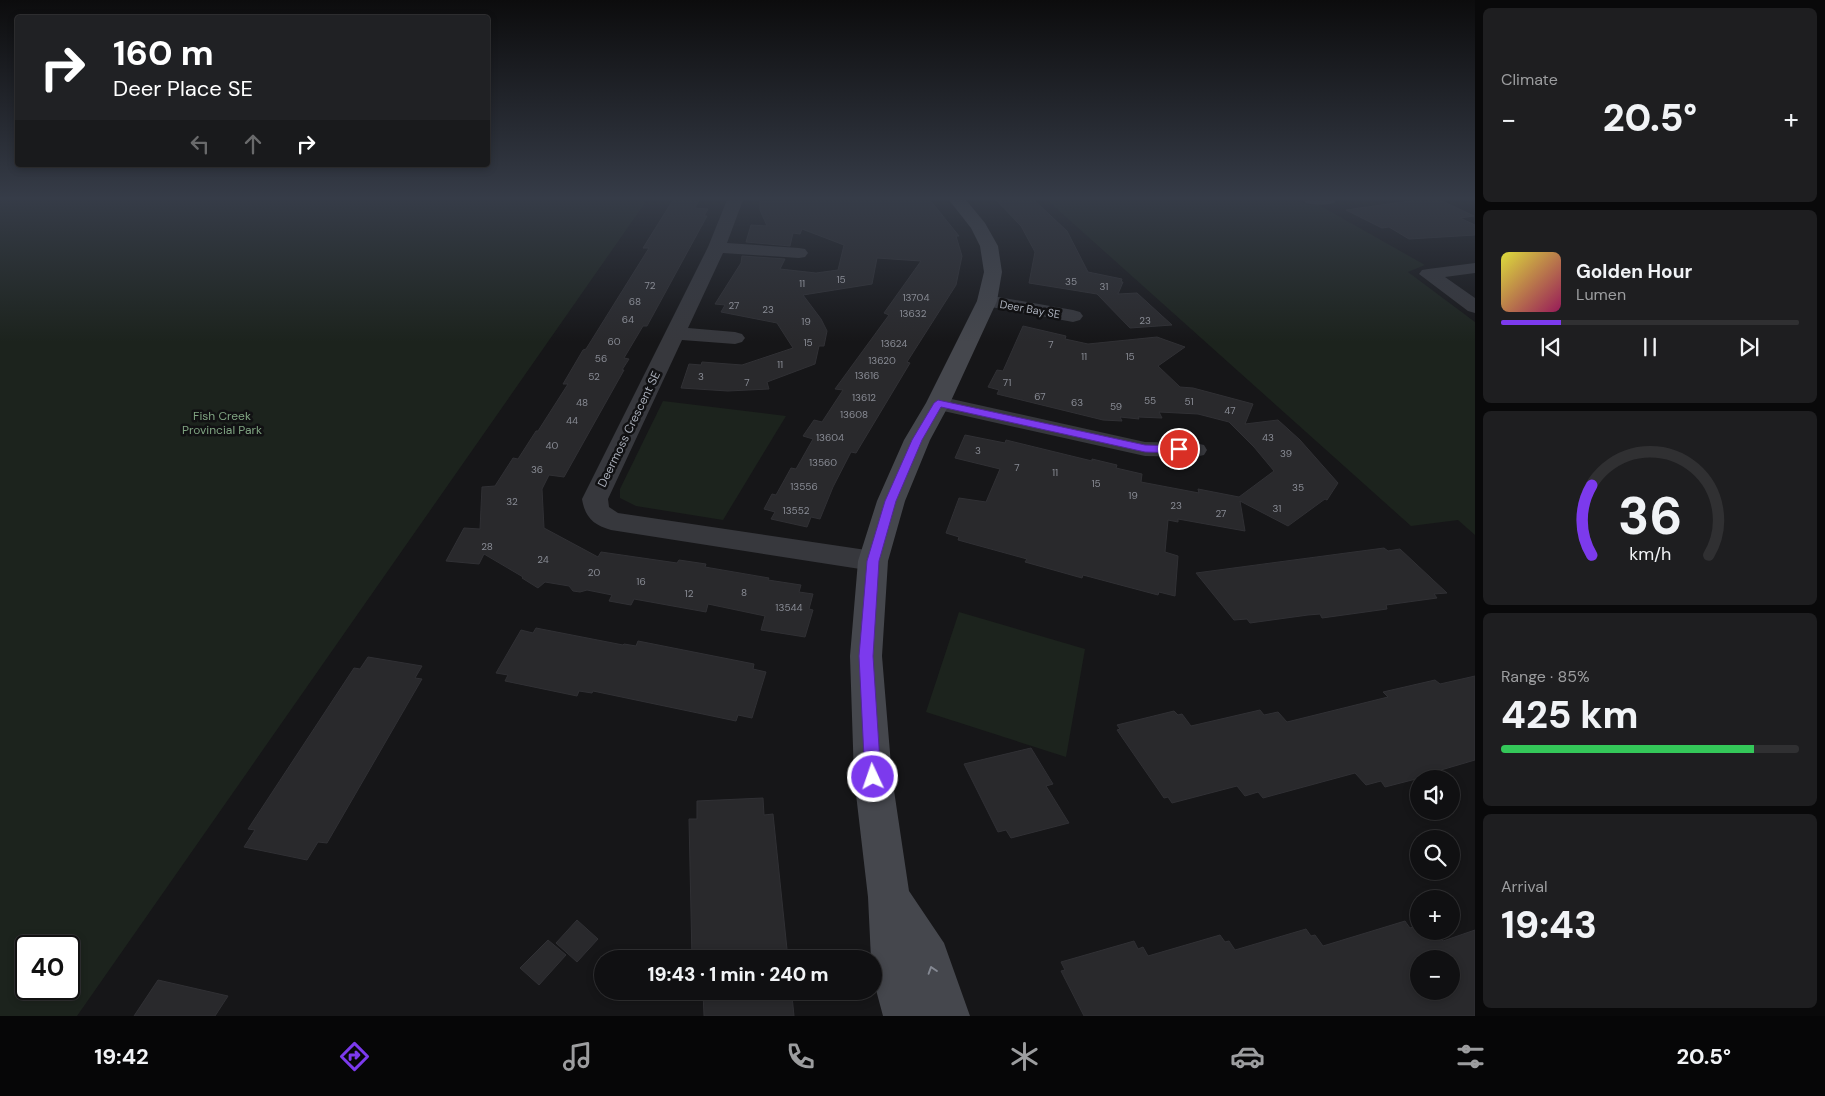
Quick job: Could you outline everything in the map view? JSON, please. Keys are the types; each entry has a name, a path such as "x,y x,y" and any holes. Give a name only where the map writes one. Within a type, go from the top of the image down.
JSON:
{"street":[{"name":"Deermoss Crescent SE","path":"716,247 594,500 597,511 611,521 873,561"},
{"path":"722,247 799,253"},
{"path":"906,1016 893,970 889,897 873,777 866,656 873,561 891,501 917,440 938,403 987,301 993,272 990,247"},
{"path":"1475,268 1428,274 1475,307"},
{"name":"Deer Bay SE","path":"987,301 1073,316"},
{"path":"675,333 735,338"},
{"path":"938,403 1145,448 1195,450"},
{"path":"889,897 929,958 947,1016"}],"green space":[{"name":"Fish Creek Provincial Park","path":"0,247 614,247 77,1016 0,1016"},
{"path":"1100,247 1394,247 1425,265 1408,272 1475,322 1475,535 1458,520 1411,526"},
{"path":"663,401 786,416 723,520 636,506 620,498 620,489"},
{"path":"959,612 1085,649 1066,757 926,712"}],"building":[{"path":"690,247 647,326 643,326 624,358 629,359 622,370 624,370 564,477 549,475 542,489 544,528 598,557 601,552 677,563 679,560 706,564 705,567 769,578 768,580 801,585 799,592 813,594 809,609 813,610 805,637 761,630 765,616 708,604 706,612 634,599 631,605 609,601 612,595 587,590 573,591 569,586 545,582 538,588 484,554 479,564 446,561 464,528 480,529 482,487 495,486 513,458 518,459 536,431 538,431 568,384 563,384 583,350 586,349 649,248 643,248"},
{"path":"843,247 959,247 962,256 956,285 907,362 910,363 856,453 851,452 833,487 820,519 811,517 807,527 771,519 775,512 764,509 772,494 776,495 791,468 796,469 813,439 803,436 814,420 822,422 843,390 835,389 889,315 884,313 921,261 877,258 872,284 803,295 821,319 827,331 824,346 819,346 815,364 767,382 769,389 728,391 681,388 689,364 701,365 702,362 742,365 793,348 777,323 721,312 725,305 715,304 741,263 742,256 785,259 780,269 816,273 838,270"},
{"path":"1033,247 1075,247 1088,272 1122,279 1121,282 1123,282 1118,294 1137,293 1172,325 1130,328 1097,294 1029,283 1035,252"},
{"path":"1023,326 1066,336 1065,339 1088,344 1157,337 1185,347 1158,366 1180,387 1193,388 1253,404 1245,424 1278,420 1300,440 1338,483 1327,500 1325,499 1288,526 1240,501 1245,531 1178,519 1178,522 1168,520 1165,552 1178,556 1175,596 1159,592 1158,595 1083,575 1082,578 1025,562 1027,559 958,540 959,537 946,533 959,498 986,502 1000,469 955,458 965,435 1005,443 1006,440 1092,461 1092,459 1117,465 1116,468 1142,474 1141,482 1199,493 1198,489 1239,497 1274,471 1254,447 1229,422 1198,414 1159,412 1162,418 1138,417 1139,419 1120,417 1122,421 1103,420 997,394 999,390 988,387 997,370 1003,371"},
{"path":"1384,548 1388,551 1400,549 1447,593 1434,594 1437,598 1386,605 1387,609 1322,618 1320,614 1250,623 1247,619 1234,620 1196,573"},
{"path":"536,628 623,645 636,646 638,641 754,664 753,669 766,672 752,718 738,715 736,721 593,691 592,693 579,691 577,696 505,681 508,675 496,673 521,630 533,633"},
{"path":"368,657 422,666 415,678 422,679 327,843 318,842 307,860 244,847 255,830 248,829 354,668 360,669"},
{"path":"1475,676 1475,760 1441,770 1410,770 1410,781 1385,787 1381,781 1366,785 1355,773 1263,798 1258,792 1245,796 1237,786 1172,803 1168,797 1164,798 1117,730 1120,729 1117,725 1174,711 1178,715 1182,714 1191,726 1260,710 1264,715 1278,712 1287,722 1388,697 1383,692 1435,680 1440,684"},
{"path":"1031,748 1053,784 1046,786 1069,823 1011,838 1006,830 998,832 964,764"},
{"path":"763,798 764,815 773,814 787,950 692,950 689,819 697,819 697,801"},
{"path":"577,920 598,939 577,962 556,943"},
{"path":"1405,921 1410,928 1410,940 1460,940 1460,935 1475,930 1475,1016 1084,1016 1061,971 1065,970 1061,962 1134,941 1138,949 1143,947 1148,956 1220,935 1225,942 1229,941 1235,950 1306,929 1311,936 1315,935 1323,946"},
{"path":"548,940 566,955 539,985 520,968"},
{"path":"158,980 228,996 215,1016 134,1016"},
{"path":"703,1000 792,1000 794,1016 704,1016"}],"route":[{"path":"873,777 866,656 873,561 891,501 917,440 938,403 1145,448 1179,449"}]}
